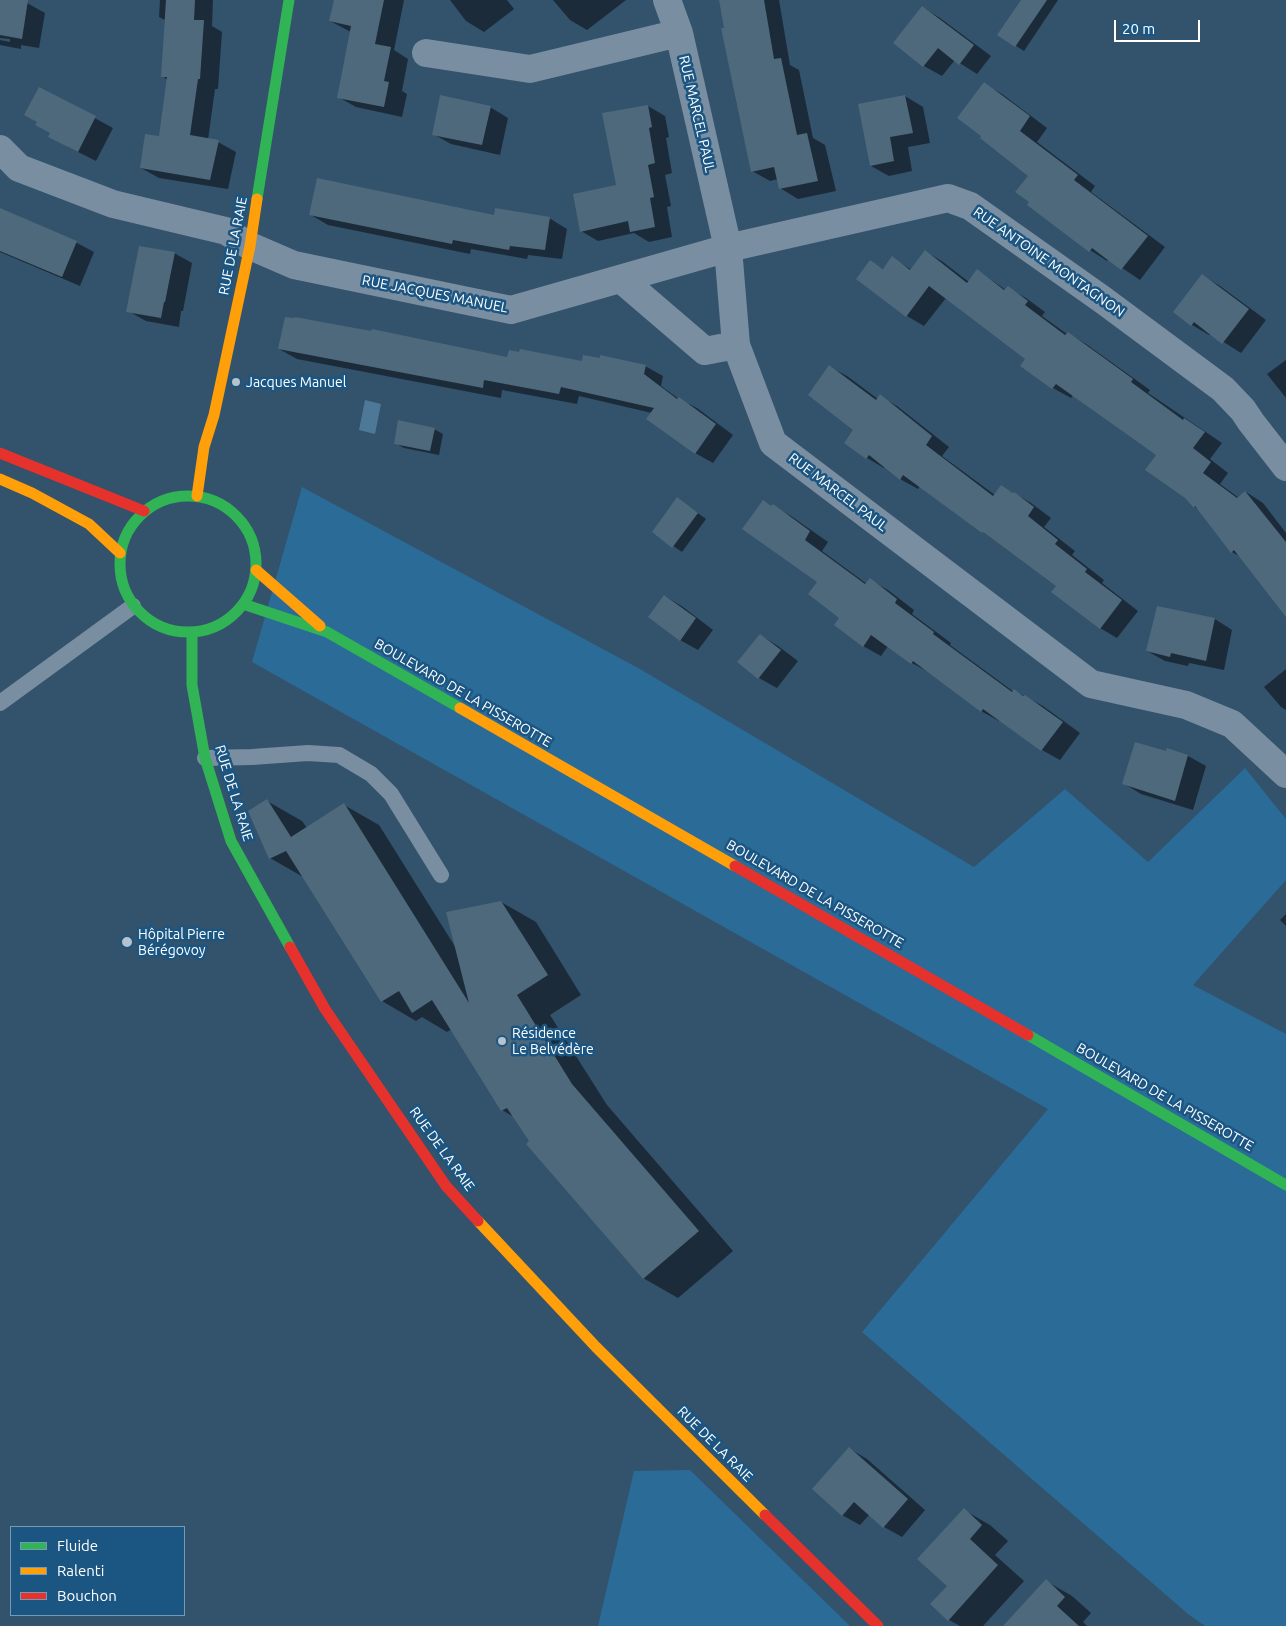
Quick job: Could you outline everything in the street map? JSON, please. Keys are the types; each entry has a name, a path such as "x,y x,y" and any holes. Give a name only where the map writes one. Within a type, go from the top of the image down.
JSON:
{"street":[{"name":"RUE DE LA RAIE","path":"197,496 204,447 214,415 250,246 289,0"},
{"name":"RUE MARCEL PAUL","path":"667,0 679,33 728,248 736,345 773,443 1091,684 1186,705 1232,724 1286,774"},
{"path":"426,53 530,69 679,33"},
{"name":"RUE JACQUES MANUEL","path":"0,149 19,168 113,204 226,231 250,246 294,265 511,310 728,248"},
{"name":"RUE ANTOINE MONTAGNON","path":"728,248 948,198 970,206 1224,389 1243,410 1286,466"},
{"path":"621,279 705,351 736,345"},
{"path":"0,453 144,511"},
{"path":"0,479 32,493 88,524 120,553"},
{"path":"197,496 222,504 241,521 253,544 256,570 252,587 243,604 221,624 192,633 175,632 159,627 144,618 133,606 121,581 120,553 128,530 144,511 169,498 197,496"},
{"name":"BOULEVARD DE LA PISSEROTTE","path":"256,570 327,632 1286,1185"},
{"name":"BOULEVARD DE LA PISSEROTTE","path":"243,604 327,632"},
{"name":"RUE DE LA RAIE","path":"192,633 192,685 206,758 231,841 325,1008 446,1186 596,1347 878,1626"}],"lane":[{"path":"0,702 133,606"},
{"path":"206,758 308,753 339,755 371,774 391,794 441,876"}],"shaded area":[{"path":"365,400 381,404 375,434 359,430"},
{"path":"302,487 640,669 974,867 1065,789 1148,862 1245,768 1286,819 1286,880 1193,985 1286,1034 1286,1626 1205,1626 1188,1614 862,1332 1048,1109 252,662"},
{"path":"690,1470 850,1626 598,1626 634,1471"}],"building":[{"path":"0,0 28,0 22,39 0,35"},
{"path":"166,0 195,0 194,20 204,20 200,79 198,79 190,135 219,140 210,180 140,168 145,134 159,136 167,77 161,77"},
{"path":"334,0 384,0 375,44 391,47 384,81 389,82 384,107 337,98 351,26 329,21"},
{"path":"719,0 764,0 774,59 781,58 797,135 807,133 818,181 779,189 774,167 751,172 721,28 724,28"},
{"path":"1021,0 1047,0 1015,47 997,35"},
{"path":"922,6 974,45 959,65 938,48 923,67 893,43"},
{"path":"984,82 1030,116 1020,131 1078,175 1074,180 1148,236 1121,270 1092,248 1089,252 1027,205 1029,202 1015,192 1028,176 957,118"},
{"path":"39,87 96,116 78,152 48,137 50,133 35,125 37,122 24,115"},
{"path":"440,95 491,106 482,145 432,135"},
{"path":"905,95 913,133 890,137 894,161 870,166 858,104"},
{"path":"648,105 652,127 649,128 655,163 648,165 654,197 650,198 655,227 630,232 628,221 580,232 573,194 616,185 602,113"},
{"path":"317,178 494,215 495,208 550,217 545,250 510,246 509,250 453,240 452,244 309,215"},
{"path":"0,208 77,241 62,277 0,251"},
{"path":"139,246 175,252 161,318 126,312"},
{"path":"925,250 967,283 977,269 1004,290 1008,286 1028,301 1025,305 1065,335 1068,332 1133,379 1131,382 1183,420 1184,418 1205,432 1193,448 1211,462 1203,473 1237,498 1245,491 1286,542 1286,617 1234,550 1231,553 1195,506 1194,508 1185,498 1145,470 1156,455 1056,384 1052,389 1020,366 1025,359 929,286 906,317 856,279 870,260 883,269 892,256 910,270"},
{"path":"1202,274 1249,309 1222,344 1194,322 1191,326 1173,312"},
{"path":"285,317 295,317 371,331 372,329 507,357 509,350 519,352 520,349 582,361 583,355 600,358 600,355 646,365 644,374 677,399 679,397 716,424 695,454 646,419 654,408 561,387 559,394 484,380 483,388 278,349"},
{"path":"829,365 876,400 880,394 932,436 926,445 993,496 1001,485 1034,507 1028,516 1058,540 1055,544 1087,569 1085,572 1122,600 1100,629 1051,592 1056,586 983,532 903,475 900,480 869,455 866,459 844,443 853,430 808,395"},
{"path":"398,420 435,428 430,451 394,444"},
{"path":"677,497 698,513 672,548 652,532"},
{"path":"763,500 771,506 773,504 810,531 805,540 865,584 870,578 897,599 895,603 934,632 933,634 1012,692 1014,689 1023,696 1025,695 1063,722 1041,751 983,709 981,712 913,661 911,664 871,635 863,647 834,625 839,618 808,594 817,582 742,529"},
{"path":"664,595 696,618 680,641 648,617"},
{"path":"1157,606 1215,618 1206,661 1171,653 1170,657 1146,651"},
{"path":"760,634 781,650 758,679 737,662"},
{"path":"1135,742 1166,751 1167,748 1188,755 1175,801 1122,784"},
{"name":"Résidence Le Belvédère","path":"267,799 291,837 344,803 469,1003 446,912 501,901 548,975 517,995 572,1084 699,1231 643,1279 526,1144 529,1141 507,1108 501,1111 432,1000 412,1013 399,991 381,1002 286,851 269,859 248,811"},
{"path":"849,1447 908,1499 883,1528 854,1502 842,1516 812,1489"},
{"path":"964,1508 982,1525 970,1539 998,1565 948,1621 930,1604 947,1586 917,1559"},
{"path":"1046,1579 1065,1597 1057,1606 1079,1626 1003,1626"}],"traffic: fast":[{"path":"257,199 289,0"},
{"path":"188,496 214,501 236,516 251,538 256,564 251,590 236,612 214,627 188,632 162,627 140,612 125,590 120,564 125,538 140,516 162,501 188,496"},
{"path":"243,604 327,632 460,708"},
{"path":"192,633 192,685 205,758 231,841 290,947"},
{"path":"1028,1035 1286,1185"}],"traffic: slow":[{"path":"197,496 204,447 214,415 250,246 257,199"},
{"path":"0,479 32,493 89,524 120,553"},
{"path":"256,570 320,626"},
{"path":"460,708 735,866"},
{"path":"478,1221 596,1347 765,1515"}],"traffic: jam":[{"path":"0,453 144,511"},
{"path":"735,866 1028,1035"},
{"path":"290,947 325,1009 446,1186 478,1221"},
{"path":"765,1515 878,1626"}],"place":[{"name":"Jacques Manuel","path":"236,382"},
{"name":"Hôpital Pierre Bérégovoy","path":"127,942"},
{"name":"Résidence Le Belvédère","path":"502,1041"}]}
